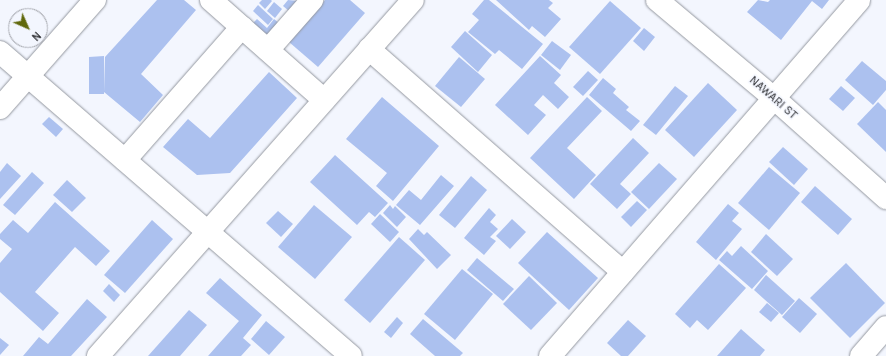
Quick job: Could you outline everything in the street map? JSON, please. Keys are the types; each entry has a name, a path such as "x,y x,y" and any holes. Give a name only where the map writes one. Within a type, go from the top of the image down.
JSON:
{"street":[{"path":"0,108 95,0"},
{"path":"268,50 312,0"},
{"name":"NAWARI ST","path":"657,0 775,99 886,198"},
{"path":"550,356 775,99 859,0"},
{"path":"224,4 242,28 324,100"},
{"path":"98,356 369,50 402,4"},
{"path":"125,160 242,28"},
{"path":"369,50 623,272"},
{"path":"0,52 125,160 206,233 351,356"},
{"path":"861,356 886,327"}],"building":[{"path":"157,0 184,0 196,10 141,74 163,95 140,122 104,92 105,57"},
{"path":"262,0 272,1 265,9 259,3"},
{"path":"288,0 298,1 289,11 283,6"},
{"path":"325,0 350,0 365,13 318,67 289,42"},
{"path":"484,0 489,0 543,44 522,69 499,50 495,54 468,32 479,20 472,14"},
{"path":"496,0 549,0 553,3 548,8 561,19 545,37 532,26 529,30"},
{"path":"758,0 768,2 770,0 829,0 822,9 812,1 781,40 747,12"},
{"path":"610,1 641,28 600,74 569,47"},
{"path":"274,2 282,9 275,18 267,11"},
{"path":"258,5 273,19 268,25 253,11"},
{"path":"257,19 267,28 274,19 280,24 266,40 250,26"},
{"path":"644,28 655,37 644,51 633,41"},
{"path":"465,31 492,55 478,72 451,47"},
{"path":"552,41 571,55 560,70 541,55"},
{"path":"104,56 104,94 89,94 89,57"},
{"path":"540,56 561,75 554,83 569,97 558,109 543,95 534,105 546,115 528,135 495,105"},
{"path":"459,57 485,79 461,107 435,86"},
{"path":"862,61 886,81 886,90 873,105 845,80"},
{"path":"588,71 598,80 583,96 573,87"},
{"path":"269,72 297,98 230,173 197,175 163,147 188,119 210,138"},
{"path":"603,78 616,89 613,93 629,107 626,110 640,121 631,131 589,95"},
{"path":"708,83 737,110 694,157 665,130"},
{"path":"675,86 688,96 656,135 643,125"},
{"path":"841,86 855,98 843,111 829,99"},
{"path":"382,97 439,146 393,201 376,186 387,173 346,139"},
{"path":"587,97 602,111 567,148 596,175 574,199 530,158"},
{"path":"878,102 886,110 886,152 857,124"},
{"path":"49,117 63,129 56,137 42,124"},
{"path":"633,138 649,153 620,184 631,194 617,209 590,184"},
{"path":"783,147 808,169 794,185 769,162"},
{"path":"335,155 388,203 375,217 369,212 357,225 310,182"},
{"path":"7,163 21,176 0,199 0,172"},
{"path":"659,163 677,179 649,209 631,192"},
{"path":"769,167 800,193 769,230 738,203"},
{"path":"32,172 44,183 15,215 3,205"},
{"path":"441,175 454,186 420,225 396,205 409,190 421,200"},
{"path":"471,176 487,190 455,228 439,215"},
{"path":"67,180 86,198 72,212 53,195"},
{"path":"815,186 852,219 838,235 801,202"},
{"path":"637,201 647,210 631,227 621,217"},
{"path":"55,202 110,251 96,266 75,247 35,292 59,313 43,331 0,292 0,263 12,249 0,239 0,234 13,220 28,233"},
{"path":"728,204 739,213 732,221 742,229 716,260 696,242"},
{"path":"314,205 352,237 315,279 278,247"},
{"path":"390,205 393,209 395,206 406,217 397,227 383,213"},
{"path":"489,208 496,215 490,222 498,229 490,237 496,241 484,255 464,238"},
{"path":"278,211 293,224 281,237 266,223"},
{"path":"380,214 399,232 390,242 371,224"},
{"path":"512,219 526,232 510,249 496,236"},
{"path":"152,220 173,239 125,293 104,275"},
{"path":"418,229 424,235 427,232 451,255 437,269 409,239"},
{"path":"547,232 598,278 569,310 518,263"},
{"path":"766,234 793,259 777,276 751,252"},
{"path":"399,237 425,260 370,323 344,300"},
{"path":"741,246 768,271 752,289 719,260 727,251 732,256"},
{"path":"477,258 514,289 503,301 467,270"},
{"path":"846,263 885,303 850,338 810,298"},
{"path":"719,264 746,288 708,330 697,320 690,328 675,314"},
{"path":"462,269 493,294 455,340 424,314"},
{"path":"766,275 795,301 782,315 754,290"},
{"path":"529,276 557,303 531,330 503,304"},
{"path":"220,278 262,315 243,338 251,345 241,356 208,356 239,321 206,293"},
{"path":"109,284 120,295 114,302 103,291"},
{"path":"799,298 817,314 800,333 782,317"},
{"path":"87,299 107,317 71,356 23,356 39,337 48,344"},
{"path":"767,303 779,313 771,322 759,312"},
{"path":"189,310 207,325 180,356 148,356"},
{"path":"397,317 403,323 391,338 384,332"},
{"path":"423,319 463,353 460,356 435,356 410,334"},
{"path":"628,320 646,336 628,356 621,356 607,343"},
{"path":"266,321 285,337 269,355 251,339"},
{"path":"741,329 765,350 760,356 717,356"},
{"path":"0,338 9,345 0,355"}]}
